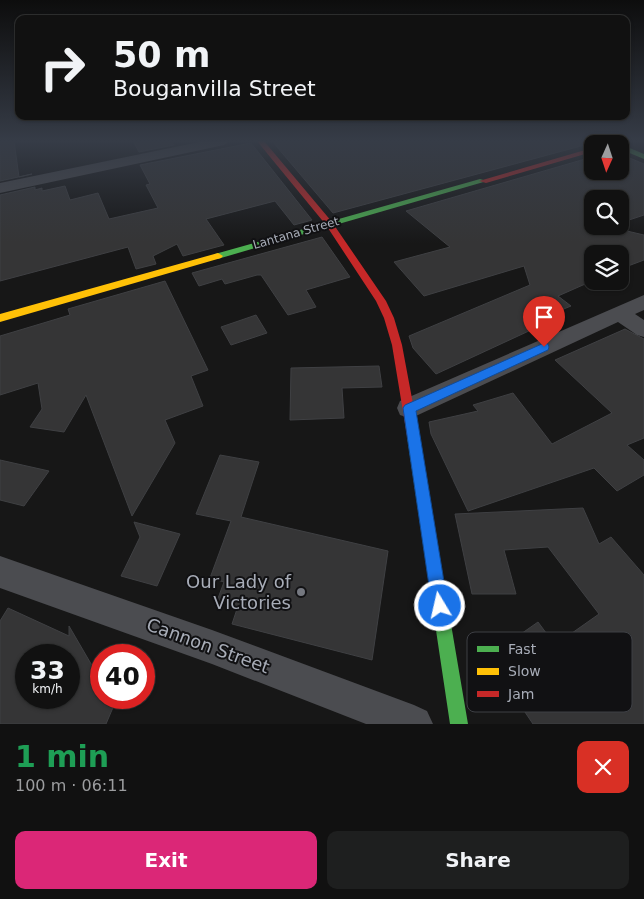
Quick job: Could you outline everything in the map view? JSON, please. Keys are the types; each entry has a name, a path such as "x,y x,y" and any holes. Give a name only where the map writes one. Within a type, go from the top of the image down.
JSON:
{"street":[{"path":"0,188 63,175"},
{"path":"288,175 329,224 381,301 389,318 397,345 409,408 458,724"},
{"name":"Lantana Street","path":"0,318 504,175"},
{"path":"409,408 644,302"},
{"path":"619,313 644,330"},
{"name":"Cannon Street","path":"0,572 212,647 414,724"}],"building":[{"path":"0,175 19,175 19,177 0,181"},
{"path":"145,175 276,175 312,220 294,225 275,201 206,219 224,245 183,256 177,244 153,256 156,264 136,269 128,247 0,281 0,195 35,187 35,190 42,188 42,191 65,186 70,200 98,193 109,219 158,208 146,185 150,184"},
{"path":"301,175 474,175 333,213"},
{"path":"531,175 584,175 584,180 629,180 629,175 644,175 644,215 629,220 629,190 584,190 584,235 629,235 629,231 644,235 644,260 629,266 629,245 584,245 584,285 558,296 571,306 525,325 531,330 436,374 413,348 409,336 530,285 524,266 424,296 394,262 450,247 406,211"},
{"path":"322,237 350,277 306,290 316,307 288,315 261,275 225,284 222,279 199,286 192,273"},
{"path":"165,281 208,370 191,376 203,406 165,420 175,443 132,516 86,395 64,432 30,427 42,409 38,383 0,395 0,336 70,315 68,309"},
{"path":"256,315 267,333 231,345 221,327"},
{"path":"625,329 644,339 644,438 627,445 644,460 644,475 617,491 594,468 468,511 431,434 429,422 478,411 473,405 513,393 552,444 612,413 555,360"},
{"path":"379,366 382,387 342,388 344,418 290,420 291,368"},
{"name":"Our Lady of Victories","path":"220,455 259,462 241,517 388,551 372,660 232,624 238,606 217,601 224,582 210,578 231,521 196,514"},
{"path":"0,460 49,471 24,506 0,500"},
{"path":"583,508 599,544 611,537 644,575 644,724 533,724 525,712 632,712 632,632 573,632 599,614 548,547 504,550 516,594 472,594 455,514"},
{"path":"134,522 180,534 157,586 121,576 140,537"},
{"path":"8,608 69,636 69,626 79,644 15,644 15,709 80,709 80,645 90,662 90,709 112,709 106,724 0,724 0,621"},
{"path":"538,622 545,632 524,632"}],"traffic: fast":[{"path":"218,256 483,181"},
{"path":"413,436 459,724"}],"traffic: slow":[{"path":"0,318 218,256"}],"traffic: jam":[{"path":"288,175 329,224 381,301 389,318 397,345 413,436"},
{"path":"483,181 505,175"}],"place":[{"name":"Our Lady of Victories","path":"301,592"}],"route":[{"path":"440,606 409,408 544,347"}]}
